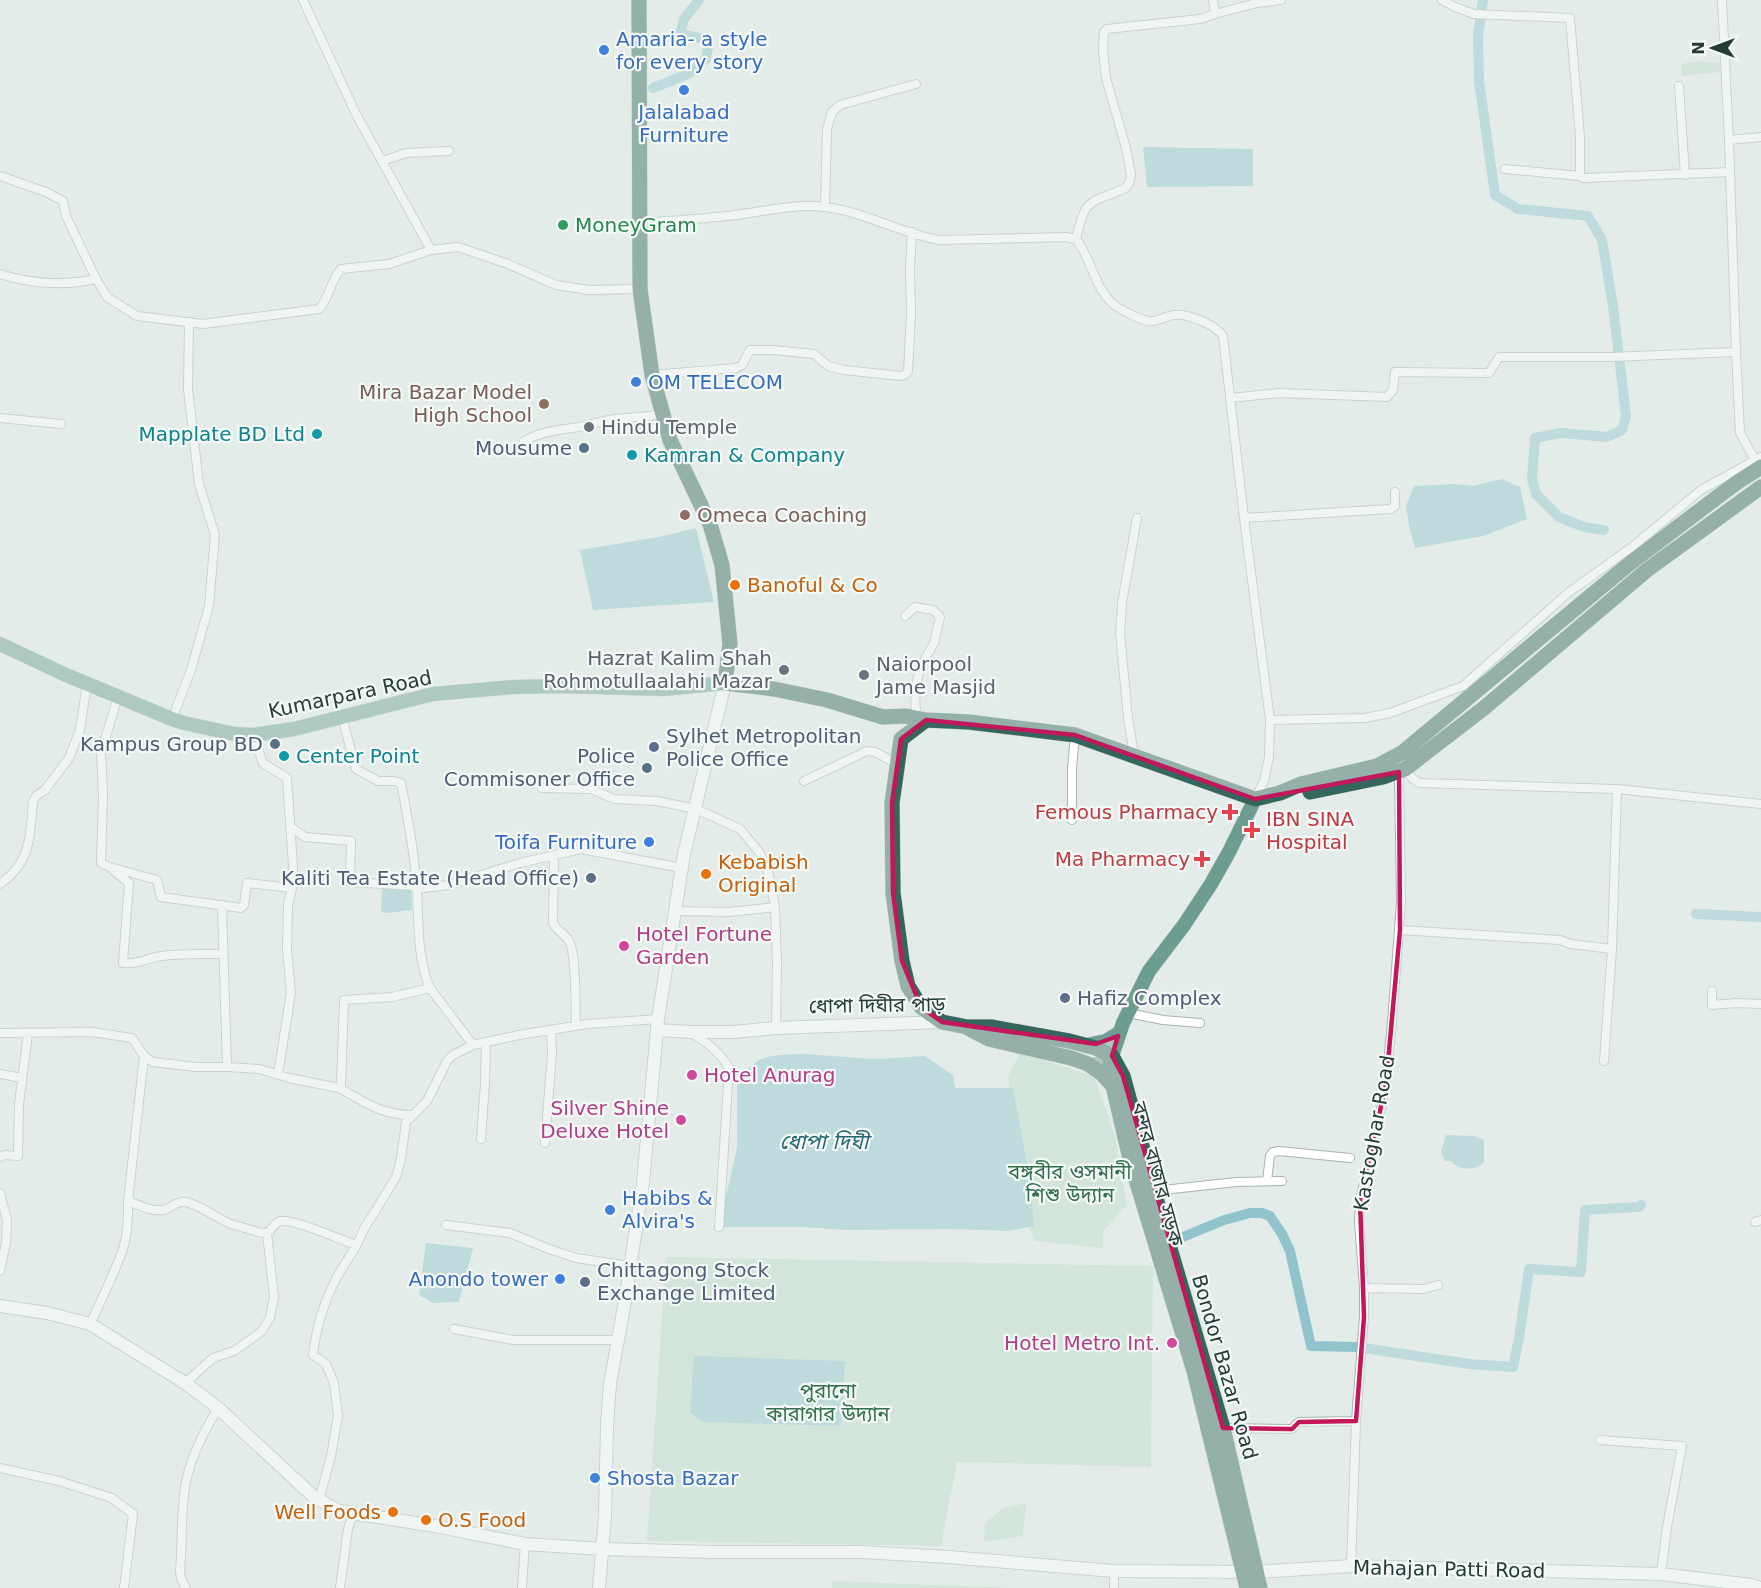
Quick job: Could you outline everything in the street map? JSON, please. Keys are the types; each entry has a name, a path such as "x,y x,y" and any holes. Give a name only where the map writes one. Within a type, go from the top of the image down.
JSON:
{"highway":[{"path":"639,0 640,289 652,375 670,440 710,524 722,565 730,644 725,683 774,689 827,700 883,717 906,716 1076,735 1255,799 1280,793 1301,784 1377,766 1403,752 1629,564 1760,464"},
{"path":"1280,793 1302,793 1361,782 1402,770 1484,708 1647,570 1761,487"},
{"path":"883,717 901,739"},
{"path":"921,719 901,739 892,803 893,893 902,961 908,986 921,1007 942,1023"},
{"name":"ধোপা দিঘীর পাড়","path":"942,1023 967,1027 991,1027 1091,1047 1112,1056"},
{"path":"967,1027 989,1039 1071,1058 1091,1066 1113,1086"},
{"name":"বন্দর বাজার সড়ক","path":"1112,1056 1110,1066 1113,1086 1142,1201 1194,1371 1227,1507 1250,1572 1247,1588"},
{"name":"Bondor Bazar Road","path":"1112,1056 1123,1076 1223,1428 1250,1572 1260,1588"}],"main road":[{"name":"Kumarpara Road","path":"0,644 87,684 172,719 235,734 253,735 294,729 433,694 514,687 664,689 725,683"},
{"path":"599,1588 610,1384 643,1182 657,1024 682,868 725,683"},
{"name":"বন্দর বাজার সড়ক","path":"1112,1056 1119,1033 1149,971 1184,925 1211,884 1255,799"},
{"name":"ধোপা দিঘীর পাড়","path":"657,1024 691,1032 733,1032 776,1028 942,1023"},
{"path":"1091,1047 1119,1033"},
{"path":"1091,1066 1112,1056"},
{"name":"Mahajan Patti Road","path":"0,1306 47,1313 90,1324 185,1383 218,1408 319,1500 339,1511 435,1526 525,1544 713,1552 861,1552 1114,1571 1250,1572 1351,1566 1661,1574 1760,1588"}],"street":[{"path":"303,0 357,116 431,250"},
{"path":"1214,0 1215,14"},
{"path":"1076,239 1081,217 1089,204 1126,188 1131,174 1106,78 1104,32 1107,29 1200,19 1257,3 1281,0"},
{"path":"1442,0 1474,14 1570,18 1580,137 1580,176"},
{"path":"1270,720 1365,718 1390,714 1463,686 1568,593 1632,547 1701,490 1760,464 1740,433 1722,0"},
{"path":"825,207 827,129 832,112 840,105 916,84"},
{"path":"1679,86 1685,175"},
{"path":"1729,140 1761,137"},
{"path":"383,161 406,153 449,151"},
{"path":"1505,169 1583,178 1730,172"},
{"path":"0,176 46,192 63,201 66,216 107,297 137,316 203,324 319,309 326,302 334,277 340,269 389,264 431,250 458,247 508,264 556,285 589,290 640,289"},
{"path":"640,223 728,216 801,206 825,207 939,240 1066,237 1076,239 1084,249 1093,275 1114,305 1148,321 1182,314 1220,330 1223,336 1270,720 1269,758 1264,781 1255,799"},
{"path":"652,375 736,368 742,365 750,350 761,350 814,354 828,366 844,370 906,375 911,314 912,232"},
{"path":"0,274 48,284 96,279"},
{"path":"172,719 191,670 209,606 215,536 199,484 188,389 189,322"},
{"path":"1230,398 1280,393 1387,397 1393,390 1395,372 1489,373 1497,359 1501,357 1635,357 1736,352"},
{"path":"524,441 536,434 558,429 581,427 615,419 663,414"},
{"path":"0,418 61,424"},
{"path":"1244,518 1390,509 1395,506 1395,492"},
{"path":"1134,755 1120,633 1122,603 1137,518"},
{"path":"904,616 915,607 933,610 940,617 934,643 921,666 915,688 921,719"},
{"path":"0,884 12,875 23,860 29,845 33,802 36,796 45,790 69,758 80,730 87,684"},
{"path":"118,697 101,752 103,796 101,863 157,880 161,897 222,905 243,907 247,884 292,888"},
{"path":"342,717 356,769 378,781 401,783 410,826 420,950 425,976 430,988 473,1045"},
{"path":"253,735 263,763 286,778 291,827 293,866 292,888 288,904 286,950 291,993 278,1074"},
{"path":"1072,820 1072,768 1076,735"},
{"path":"804,781 867,751 875,752 897,764"},
{"path":"1402,770 1420,783 1617,789 1761,804"},
{"name":"Kastoghar Road","path":"1351,1566 1356,1421 1364,1317 1364,1288 1359,1241 1360,1200 1386,1084 1400,930 1402,770"},
{"path":"542,788 591,789 614,799 657,801 696,808 740,829 767,866 775,907 776,1028"},
{"path":"1604,1060 1612,949 1617,789"},
{"path":"291,827 305,837 351,841 350,882 416,888 450,885 520,863 581,849 682,868"},
{"path":"554,855 553,923 568,940 570,946 574,968 576,1026"},
{"path":"110,867 129,883 123,963 139,963 158,956 224,954"},
{"path":"222,905 227,1067"},
{"path":"675,911 729,912 775,907"},
{"path":"1400,930 1560,940 1571,944 1612,949"},
{"path":"339,1088 344,1000 392,997 430,988"},
{"path":"1712,991 1712,1005 1761,1004"},
{"path":"1128,1014 1200,1023"},
{"path":"319,1500 331,1456 338,1416 334,1383 326,1364 313,1355 324,1307 336,1278 366,1223 396,1177 406,1122 427,1101 447,1061 453,1055 473,1045 551,1030 576,1026 657,1024"},
{"path":"545,1143 552,1053 551,1030"},
{"path":"0,1033 92,1032 132,1038 144,1056 153,1062 259,1069 339,1088 380,1110 395,1115 412,1115"},
{"path":"691,1032 712,1046 723,1057 729,1068 719,1227"},
{"path":"0,1157 18,1156 19,1104 28,1033"},
{"path":"481,1139 486,1042"},
{"path":"90,1324 123,1248 128,1224 128,1201 144,1056"},
{"path":"0,1074 22,1078"},
{"path":"1267,1181 1270,1156 1273,1152 1350,1158"},
{"path":"1154,1191 1236,1182 1282,1181"},
{"path":"0,1193 7,1220 6,1243 0,1272"},
{"path":"128,1201 160,1210 183,1202 197,1206 232,1224 267,1233 277,1223 283,1221 356,1245"},
{"path":"446,1225 510,1233 576,1258 630,1266"},
{"path":"185,1383 213,1358 234,1351 261,1332 270,1318 273,1297 267,1233"},
{"path":"1364,1288 1424,1289 1438,1285"},
{"path":"454,1329 513,1340 617,1340"},
{"path":"186,1588 180,1571 187,1477 198,1443 218,1408"},
{"path":"1223,1428 1292,1429 1299,1422 1356,1421"},
{"path":"1600,1440 1682,1446 1666,1527 1661,1574"},
{"path":"0,1468 59,1481 112,1498 133,1514 124,1588"},
{"path":"340,1588 348,1529 353,1513"},
{"path":"522,1588 525,1544"},
{"path":"1114,1571 1114,1588"}],"highlighted area":[{"path":"926,720 1075,735 1255,799 1399,772 1400,930 1386,1084 1360,1200 1364,1317 1356,1421 1299,1422 1292,1429 1223,1428 1123,1076 1112,1056 1118,1036 1096,1044 942,1022 921,1007 902,961 893,893 892,803 901,739"}],"green space":[{"path":"1698,61 1720,63 1720,72 1682,76 1681,64"},
{"name":"বঙ্গবীর ওসমানী শিশু উদ্যান","path":"1020,1053 1094,1076 1115,1136 1127,1205 1103,1231 1103,1248 1034,1241 1019,1202 1008,1076"},
{"name":"পুরানো কারাগার উদ্যান","path":"666,1257 1153,1266 1151,1467 957,1462 941,1546 647,1541"},
{"path":"1026,1503 1023,1536 984,1542 985,1523 1004,1508"},
{"path":"832,1581 1013,1588 832,1588"}],"water":[{"path":"1143,147 1253,149 1253,186 1147,187"},
{"path":"1502,479 1520,487 1527,519 1483,536 1415,548 1406,506 1414,486 1453,484 1472,486"},
{"path":"696,528 714,602 593,610 580,550 659,537"},
{"path":"382,888 411,890 412,910 381,912"},
{"name":"ধোপা দিঘী","path":"804,1054 875,1059 925,1056 953,1075 955,1088 1013,1088 1030,1180 1034,1226 1009,1231 719,1227 737,1148 737,1080 753,1064 767,1057"},
{"path":"1446,1135 1474,1136 1484,1140 1484,1162 1468,1169 1459,1167 1451,1161 1445,1161 1441,1152"},
{"path":"426,1243 473,1248 459,1302 433,1303 419,1295"},
{"path":"694,1356 845,1361 841,1426 703,1422 690,1413"}],"waterway":[{"path":"653,88 688,74 706,59 709,40 680,34 684,19 699,0"},
{"path":"1483,0 1478,36 1479,81 1495,195 1518,209 1588,216 1602,240 1613,306 1626,416 1622,430 1607,437 1561,433 1535,438 1532,479 1536,494 1559,517 1584,527 1604,530"},
{"path":"1696,914 1761,917"},
{"path":"1178,1239 1224,1220 1250,1213 1270,1216 1290,1251 1311,1346 1357,1347 1469,1364 1513,1367 1529,1269 1581,1272 1585,1210 1639,1207 1641,1205"}],"place":[{"name":"Amaria- a style for every story","path":"604,50"},
{"name":"Jalalabad Furniture","path":"684,90"},
{"name":"MoneyGram","path":"563,225"},
{"name":"OM TELECOM","path":"636,382"},
{"name":"Mira Bazar Model High School","path":"544,404"},
{"name":"Hindu Temple","path":"589,427"},
{"name":"Mapplate BD Ltd","path":"317,434"},
{"name":"Mousume","path":"584,448"},
{"name":"Kamran & Company","path":"632,455"},
{"name":"Omeca Coaching","path":"685,515"},
{"name":"Banoful & Co","path":"735,585"},
{"name":"Hazrat Kalim Shah Rohmotullaalahi Mazar","path":"784,670"},
{"name":"Naiorpool Jame Masjid","path":"864,675"},
{"name":"Kampus Group BD","path":"275,744"},
{"name":"Sylhet Metropolitan Police Office","path":"654,747"},
{"name":"Center Point","path":"284,756"},
{"name":"Police Commisoner Office","path":"647,768"},
{"name":"Femous Pharmacy","path":"1230,812"},
{"name":"IBN SINA Hospital","path":"1252,830"},
{"name":"Toifa Furniture","path":"649,842"},
{"name":"Ma Pharmacy","path":"1202,859"},
{"name":"Kebabish Original","path":"706,874"},
{"name":"Kaliti Tea Estate (Head Office)","path":"591,878"},
{"name":"Hotel Fortune Garden","path":"624,946"},
{"name":"Hafiz Complex","path":"1065,998"},
{"name":"Hotel Anurag","path":"692,1075"},
{"name":"Silver Shine Deluxe Hotel","path":"681,1120"},
{"name":"Habibs & Alvira's","path":"610,1210"},
{"name":"Anondo tower","path":"560,1279"},
{"name":"Chittagong Stock Exchange Limited","path":"585,1282"},
{"name":"Hotel Metro Int.","path":"1172,1343"},
{"name":"Shosta Bazar","path":"595,1478"},
{"name":"Well Foods","path":"393,1512"},
{"name":"O.S Food","path":"426,1520"}]}
